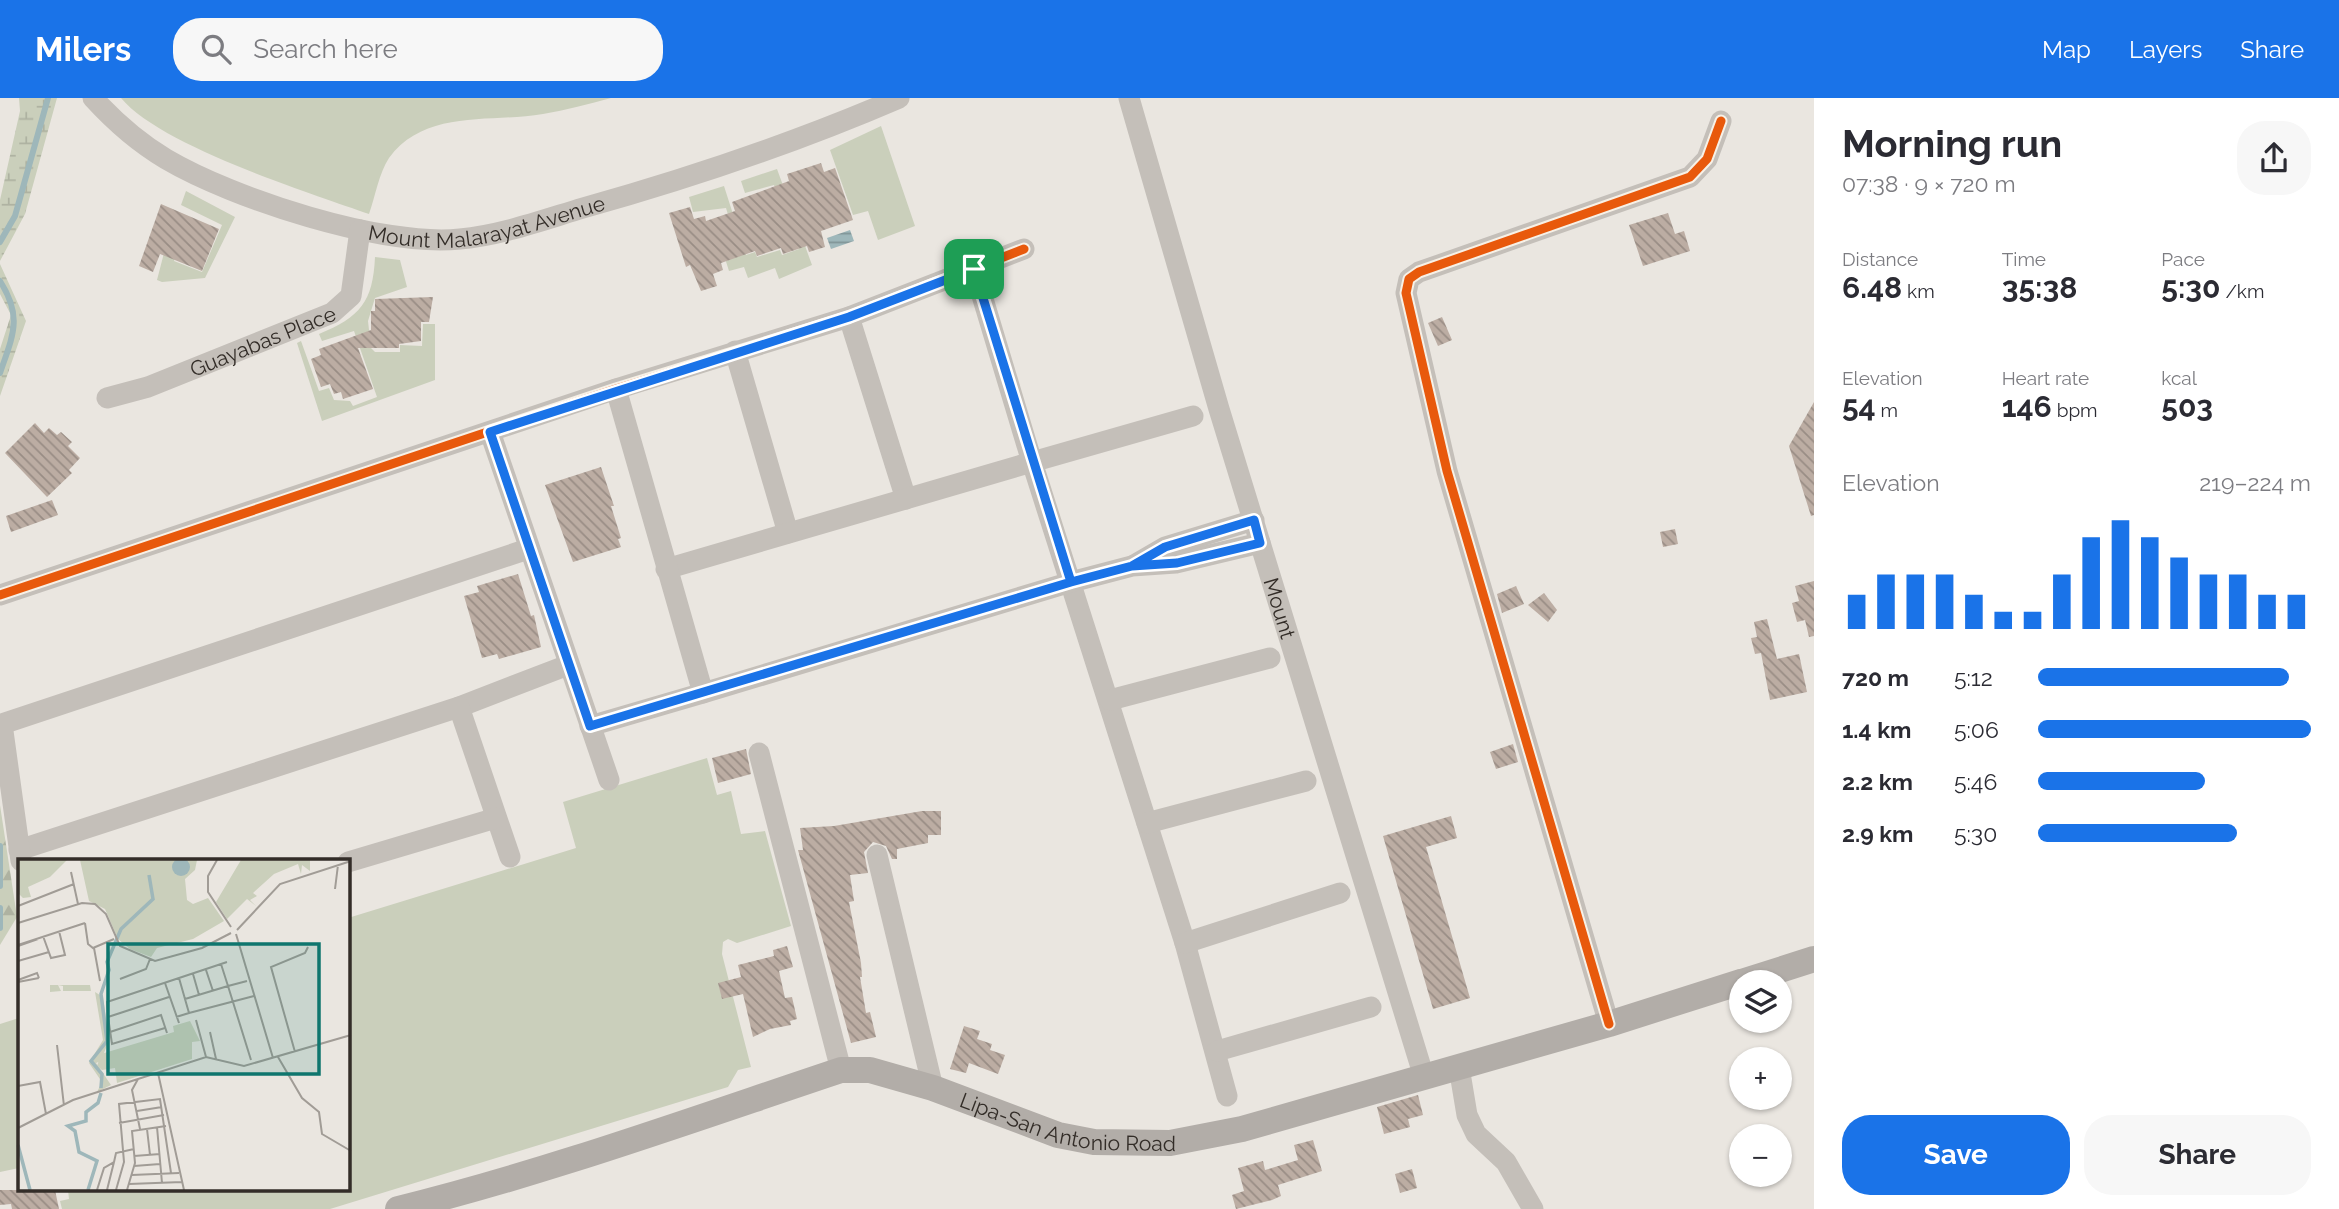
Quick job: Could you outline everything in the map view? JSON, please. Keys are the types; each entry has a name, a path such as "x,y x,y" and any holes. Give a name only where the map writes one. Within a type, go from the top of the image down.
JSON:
{"main road":[{"name":"Lipa-San Antonio Road","path":"1780,970 1814,959"},
{"name":"Lipa-San Antonio Road","path":"398,1209 435,1205 841,1070 870,1070 933,1088 1058,1135 1094,1142 1170,1143 1242,1129 1609,1024 1729,986"}],"street":[{"name":"Mount Malarayat Avenue","path":"93,98 125,130 186,170 245,194 360,230 409,239 460,239 502,232 668,182 807,135 899,98"},
{"name":"Mount","path":"1129,98 1260,543 1424,1077"},
{"path":"1609,1024 1447,471 1406,293 1409,279 1419,272 1690,177 1707,159 1721,121"},
{"name":"Guayabas Place","path":"107,398 148,387 332,313 351,296 360,230"},
{"path":"0,595 616,389 849,317 1024,249"},
{"path":"974,269 1032,462 1110,700 1185,943 1217,1051 1227,1096"},
{"path":"849,317 906,499"},
{"path":"734,351 788,533"},
{"path":"616,389 703,693"},
{"path":"666,569 1194,416"},
{"path":"490,432 609,780"},
{"path":"1132,566 1165,547 1254,520"},
{"path":"590,726 1071,582 1132,566 1177,563 1260,543"},
{"path":"528,549 1,715 20,855 459,706 568,665"},
{"path":"1110,700 1270,658"},
{"path":"459,706 509,857"},
{"path":"760,753 841,1070"},
{"path":"1147,823 1306,781"},
{"path":"350,861 496,818"},
{"path":"877,855 933,1088"},
{"path":"1185,943 1340,893"},
{"path":"1217,1051 1371,1007"},
{"path":"1458,1067 1467,1115 1476,1135 1506,1162 1533,1209"}],"green space":[{"path":"19,98 57,98 25,214 0,261 0,200 20,111"},
{"path":"121,98 611,98 543,114 460,121 421,132 404,142 389,158 369,214 237,166 201,150 141,116"},
{"path":"881,126 915,226 878,240 868,211 853,215 830,150"},
{"path":"777,169 812,265 779,279 775,268 748,278 744,267 729,271 723,252 738,247 726,208 693,212 689,197 724,186 746,255 755,252 757,257 780,250 782,255 799,249 774,185 745,193 741,181"},
{"path":"186,191 235,217 205,278 162,282 157,280 164,253 178,251 174,261 202,272 222,225 181,205"},
{"path":"375,257 400,260 407,287 375,298 368,321 371,348 375,352 400,352 400,345 422,346 423,324 435,324 435,380 322,421 297,343 301,341 319,391 329,388 334,400 350,401 353,406 377,397 354,331 322,341 319,334 345,321 362,306 371,286"},
{"path":"0,264 26,321 0,396 0,349 11,315 0,294"},
{"path":"707,758 717,795 731,791 741,834 765,831 791,926 737,943 728,939 723,942 722,954 751,1067 738,1070 728,1087 330,1209 62,1209 60,1201 69,1199 68,1192 350,1192 350,917 576,848 563,802"},
{"path":"0,805 17,917 0,945"},
{"path":"18,1018 18,1168 0,1172 0,1024"}],"water":[{"path":"850,230 854,241 831,249 827,238"}],"building":[{"path":"821,163 824,172 835,168 853,220 821,231 825,247 809,252 807,246 783,254 781,248 757,256 755,251 721,263 723,270 713,274 717,286 701,291 690,265 686,267 669,213 690,207 694,219 705,216 706,221 735,211 732,202 789,181 787,174"},
{"path":"161,204 219,229 202,271 160,254 153,272 139,266"},
{"path":"1668,213 1675,234 1684,231 1690,251 1643,266 1629,225"},
{"path":"433,297 429,322 421,322 421,341 399,344 399,348 358,348 373,389 343,399 341,392 334,394 330,384 321,387 311,359 321,355 319,349 371,330 371,311 375,311 375,299"},
{"path":"1442,317 1452,340 1438,346 1428,323"},
{"path":"1814,402 1814,515 1811,516 1789,446"},
{"path":"35,423 44,433 49,428 57,435 61,432 72,442 68,446 80,458 69,470 72,473 47,497 5,453"},
{"path":"601,467 614,506 611,506 621,538 618,539 621,547 573,562 545,485"},
{"path":"52,500 58,515 11,532 6,516"},
{"path":"1675,529 1678,544 1663,547 1660,532"},
{"path":"518,574 531,616 534,615 541,647 499,659 497,654 482,658 464,596 479,592 477,586"},
{"path":"1814,581 1814,636 1809,637 1805,620 1797,622 1792,603 1799,601 1795,586"},
{"path":"1516,586 1524,604 1502,613 1497,594"},
{"path":"1544,593 1557,610 1548,622 1528,605"},
{"path":"1767,619 1777,659 1799,654 1807,692 1770,700 1761,653 1755,654 1751,638 1757,637 1754,622"},
{"path":"1513,744 1518,762 1496,769 1490,752"},
{"path":"746,749 751,774 718,783 712,758"},
{"path":"922,811 941,811 941,835 928,835 928,843 897,849 897,859 892,859 886,846 873,842 864,852 868,873 850,875 854,901 849,902 861,963 860,977 866,1013 870,1012 876,1037 851,1043 798,850 803,850 800,828 834,826"},
{"path":"1451,816 1457,838 1426,847 1470,998 1433,1009 1383,836"},
{"path":"787,946 793,967 779,971 785,998 792,997 797,1019 790,1021 791,1025 770,1029 753,1037 743,994 722,999 718,983 741,977 738,965 774,956 773,950"},
{"path":"964,1026 980,1031 977,1039 992,1044 990,1050 1005,1055 998,1074 969,1063 966,1073 950,1069"},
{"path":"1418,1095 1423,1115 1408,1119 1410,1127 1384,1134 1377,1107"},
{"path":"1313,1140 1322,1171 1278,1185 1281,1196 1272,1200 1236,1209 1232,1195 1244,1191 1238,1168 1263,1161 1265,1170 1298,1160 1294,1145"},
{"path":"1412,1169 1417,1188 1400,1193 1395,1174"},
{"path":"0,1190 55,1192 59,1209 12,1209 11,1204 0,1205"}],"waterway":[{"path":"0,242 15,216 48,98"},
{"path":"0,281 12,305 14,316 12,337 0,373"},
{"path":"0,846 0,886"},
{"path":"0,908 0,928"}],"cycle path":[{"path":"1609,1024 1447,471 1406,293 1409,279 1419,272 1690,177 1707,159 1721,121"},
{"path":"0,595 616,389 849,317 1024,249"}],"route":[{"path":"974,269 849,317 734,351 490,432 590,726 1071,582 1132,566 1167,565 1260,543 1254,520 1159,549 1132,566 1071,582 974,269"}]}
